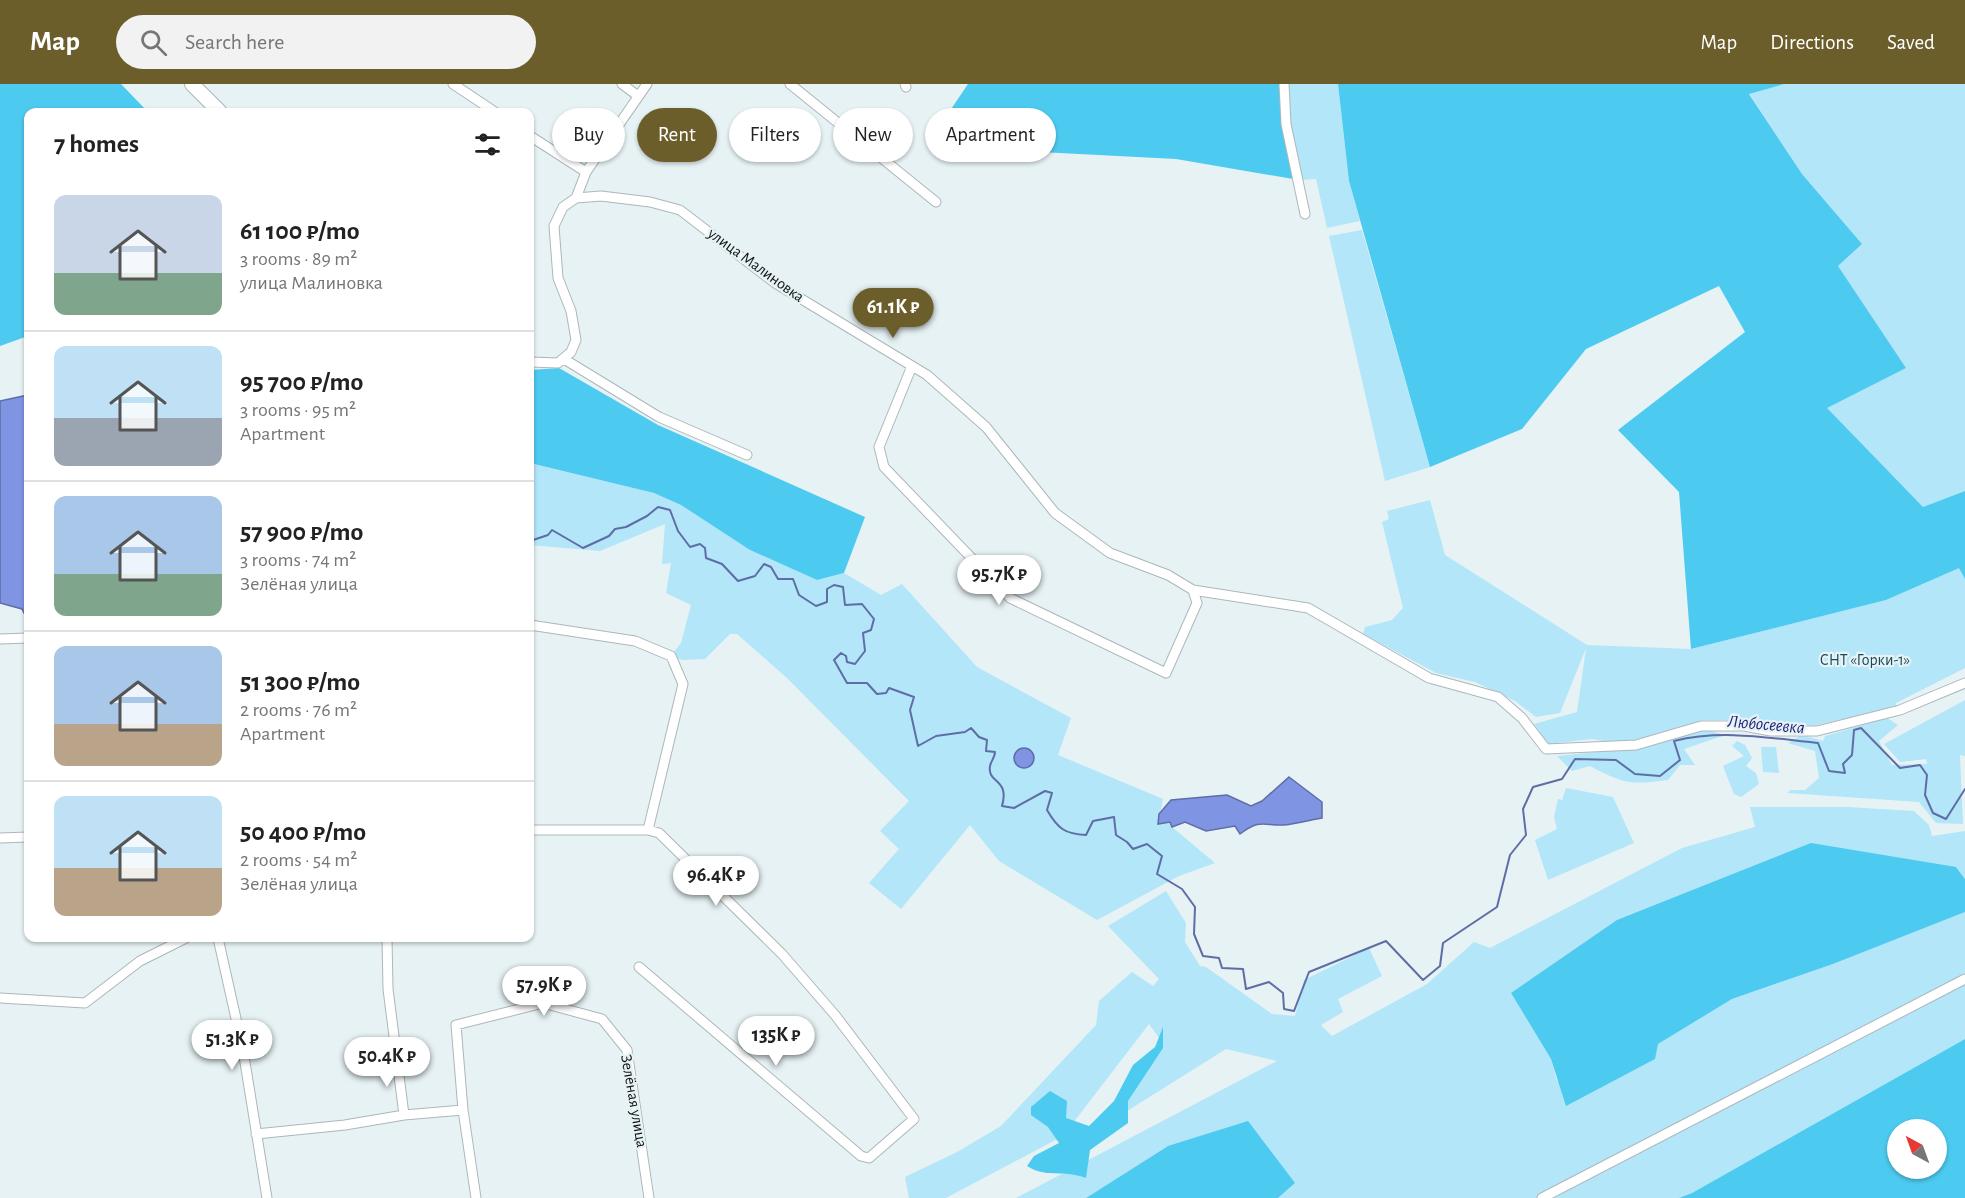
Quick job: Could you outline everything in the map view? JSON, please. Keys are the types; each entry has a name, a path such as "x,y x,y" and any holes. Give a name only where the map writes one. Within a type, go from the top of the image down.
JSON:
{"street":[{"path":"192,84 216,108"},
{"path":"453,84 489,108"},
{"path":"622,84 638,96"},
{"path":"534,362 558,363 571,352 576,340 571,311 558,278 554,226 563,207 576,198 586,172 648,84"},
{"path":"790,84 936,201"},
{"path":"1284,84 1286,124 1305,214"},
{"path":"534,139 586,172"},
{"name":"улица Малиновка","path":"576,198 601,196 650,202 680,210 775,283 927,375 986,427 1054,513 1110,553 1167,575 1193,590"},
{"path":"564,359 659,417 747,454"},
{"path":"912,366 879,447 884,466 1010,598 1166,673 1197,603 1193,590 1308,608 1430,678 1498,697 1522,718 1546,749 1636,745 1701,726 1744,726 1771,731 1817,731 1900,710 1965,683"},
{"path":"534,626 635,641 671,656 683,684 648,830"},
{"path":"0,639 24,638"},
{"path":"534,830 648,830 659,832 782,954 835,1014 914,1119 869,1158 861,1156 639,967"},
{"path":"0,838 24,837"},
{"path":"0,998 85,1003 140,961 178,942"},
{"path":"219,942 243,1050 267,1198"},
{"path":"387,942 388,988 404,1115"},
{"path":"1542,1198 1965,979"},
{"name":"Зелёная улица","path":"463,1110 456,1025 543,1003 602,1019 627,1050 649,1198"},
{"path":"256,1134 345,1125 404,1115 463,1110 476,1198"}],"green space":[{"path":"1279,84 1338,84 1349,181 1360,221 1327,228 1316,179 1299,180"},
{"path":"1784,84 1965,84 1965,491 1923,507 1826,408 1906,368 1838,266 1862,244 1802,174 1749,93"},
{"path":"1362,230 1430,467 1385,481 1329,236"},
{"path":"534,464 654,493 681,505 750,550 817,580 844,573 881,595 902,584 977,667 1071,718 1058,755 1163,799 1158,824 1170,822 1172,827 1215,863 1179,876 1097,920 999,861 970,825 901,909 869,883 899,849 880,831 909,801 787,678 737,634 730,634 705,659 682,660 671,656 681,643 691,605 666,593 671,563 662,564 665,524 600,551 534,545"},
{"name":"СНТ «Горки-1»","path":"1430,500 1445,555 1587,645 1692,649 1886,600 1960,567 1965,579 1965,668 1896,703 1896,707 1812,726 1744,720 1703,720 1621,744 1592,739 1548,744 1534,724 1577,712 1586,648 1560,713 1536,717 1515,701 1475,682 1436,673 1363,634 1365,627 1392,620 1403,608 1382,522 1389,519 1387,511"},
{"path":"1965,700 1965,756 1960,755 1963,824 1936,823 1919,802 1787,793 1791,790 1805,790 1819,778 1815,751 1788,743 1802,735 1823,741 1825,736 1887,718 1898,725 1879,741 1892,765 1927,764 1926,759 1900,762 1884,744"},
{"path":"1704,729 1725,735 1684,749 1695,765 1680,765 1668,780 1628,782 1590,766 1572,771 1557,756 1627,749"},
{"path":"1737,741 1745,745 1752,758 1746,766 1756,773 1759,784 1741,797 1734,794 1723,766 1744,756 1732,746"},
{"path":"1761,747 1776,747 1779,773 1763,772"},
{"path":"1566,788 1613,797 1634,843 1548,880 1535,840 1557,829 1554,817 1558,799 1562,800"},
{"path":"1750,807 1847,807 1914,811 1929,825 1932,836 1965,831 1965,879 1956,867 1511,993 1551,1059 1557,1081 1658,1044 1732,999 1833,964 1965,912 1965,1039 1692,1193 1679,1198 1278,1198 1295,1183 1168,1146 1086,1198 1016,1198 1277,1061 1226,1049 1127,1111 1128,1101 1162,1042 1149,1024 1063,1136 946,1198 909,1198 905,1177 957,1152 1001,1126 1096,1025 1099,1001 1132,972 1153,986 1159,979 1108,926 1166,891 1186,923 1185,942 1200,966 1206,967 1272,1014 1295,1016 1304,980 1369,948 1382,976 1338,999 1343,1012 1321,1025 1332,1036 1427,984 1474,942 1490,948 1682,848 1755,827"}],"shaded area":[{"path":"0,84 121,84 144,108 24,108 24,337 0,346"},
{"path":"968,84 1279,84 1299,180 1176,159 1056,153 1056,108 952,108"},
{"path":"1338,84 1784,84 1749,94 1802,174 1862,244 1838,266 1906,368 1827,408 1923,507 1965,491 1965,579 1959,568 1886,600 1691,649 1679,492 1618,430 1745,332 1719,286 1586,349 1522,429 1430,467 1349,181"},
{"path":"559,368 658,425 865,517 844,573 817,580 750,550 681,505 654,493 534,464 534,370"},
{"path":"24,396 24,613 22,609 0,603 0,401"},
{"path":"1020,748 1028,748 1034,754 1034,762 1028,768 1020,768 1014,762 1014,754"},
{"path":"1289,777 1322,802 1322,818 1284,825 1258,824 1240,834 1235,826 1206,831 1185,822 1172,827 1170,822 1158,824 1159,814 1171,800 1227,795 1251,806 1262,801"},
{"path":"1811,843 1956,867 1965,879 1965,912 1833,964 1732,999 1658,1044 1655,1059 1566,1106 1551,1059 1511,993 1617,920"},
{"path":"1163,1027 1163,1048 1128,1101 1128,1123 1090,1150 1086,1178 1078,1175 1042,1172 1027,1166 1034,1156 1059,1143 1048,1127 1031,1115 1031,1107 1050,1091 1067,1101 1066,1118 1089,1126 1114,1101 1133,1065 1155,1047"},
{"path":"1965,1039 1965,1198 1679,1198 1692,1193"},
{"path":"1248,1121 1295,1183 1278,1198 1086,1198 1168,1146"}],"waterway":[{"name":"Любосеевка","path":"534,540 548,535 552,530 583,548 609,536 615,529 626,527 647,516 658,507 670,510 678,531 690,547 700,544 705,548 706,558 722,564 738,581 755,576 764,564 771,567 778,579 793,579 799,595 816,606 827,602 827,589 834,585 843,587 845,605 862,604 874,619 871,630 863,633 865,651 855,664 847,662 846,656 841,653 834,660 847,683 867,683 877,694 886,693 889,688 914,697 910,710 918,746 936,736 965,732 971,728 979,737 987,740 986,751 995,752 990,772 1003,790 1002,806 1014,808 1045,791 1052,793 1047,810 1059,826 1067,832 1086,835 1093,821 1114,817 1116,835 1133,849 1147,844 1162,856 1157,874 1182,889 1195,907 1194,934 1203,956 1219,958 1222,968 1243,969 1246,989 1269,982 1283,993 1284,1009 1294,1011 1309,972 1386,941 1423,980 1440,966 1443,943 1497,907 1510,855 1526,835 1523,809 1533,787 1562,779 1575,759 1616,760 1635,774 1660,776 1680,760 1674,741 1692,737 1728,735 1818,743 1829,771 1845,773 1843,764 1852,755 1854,730 1861,728 1900,768 1920,765 1927,775 1925,795 1933,813 1946,819 1965,789"}]}
